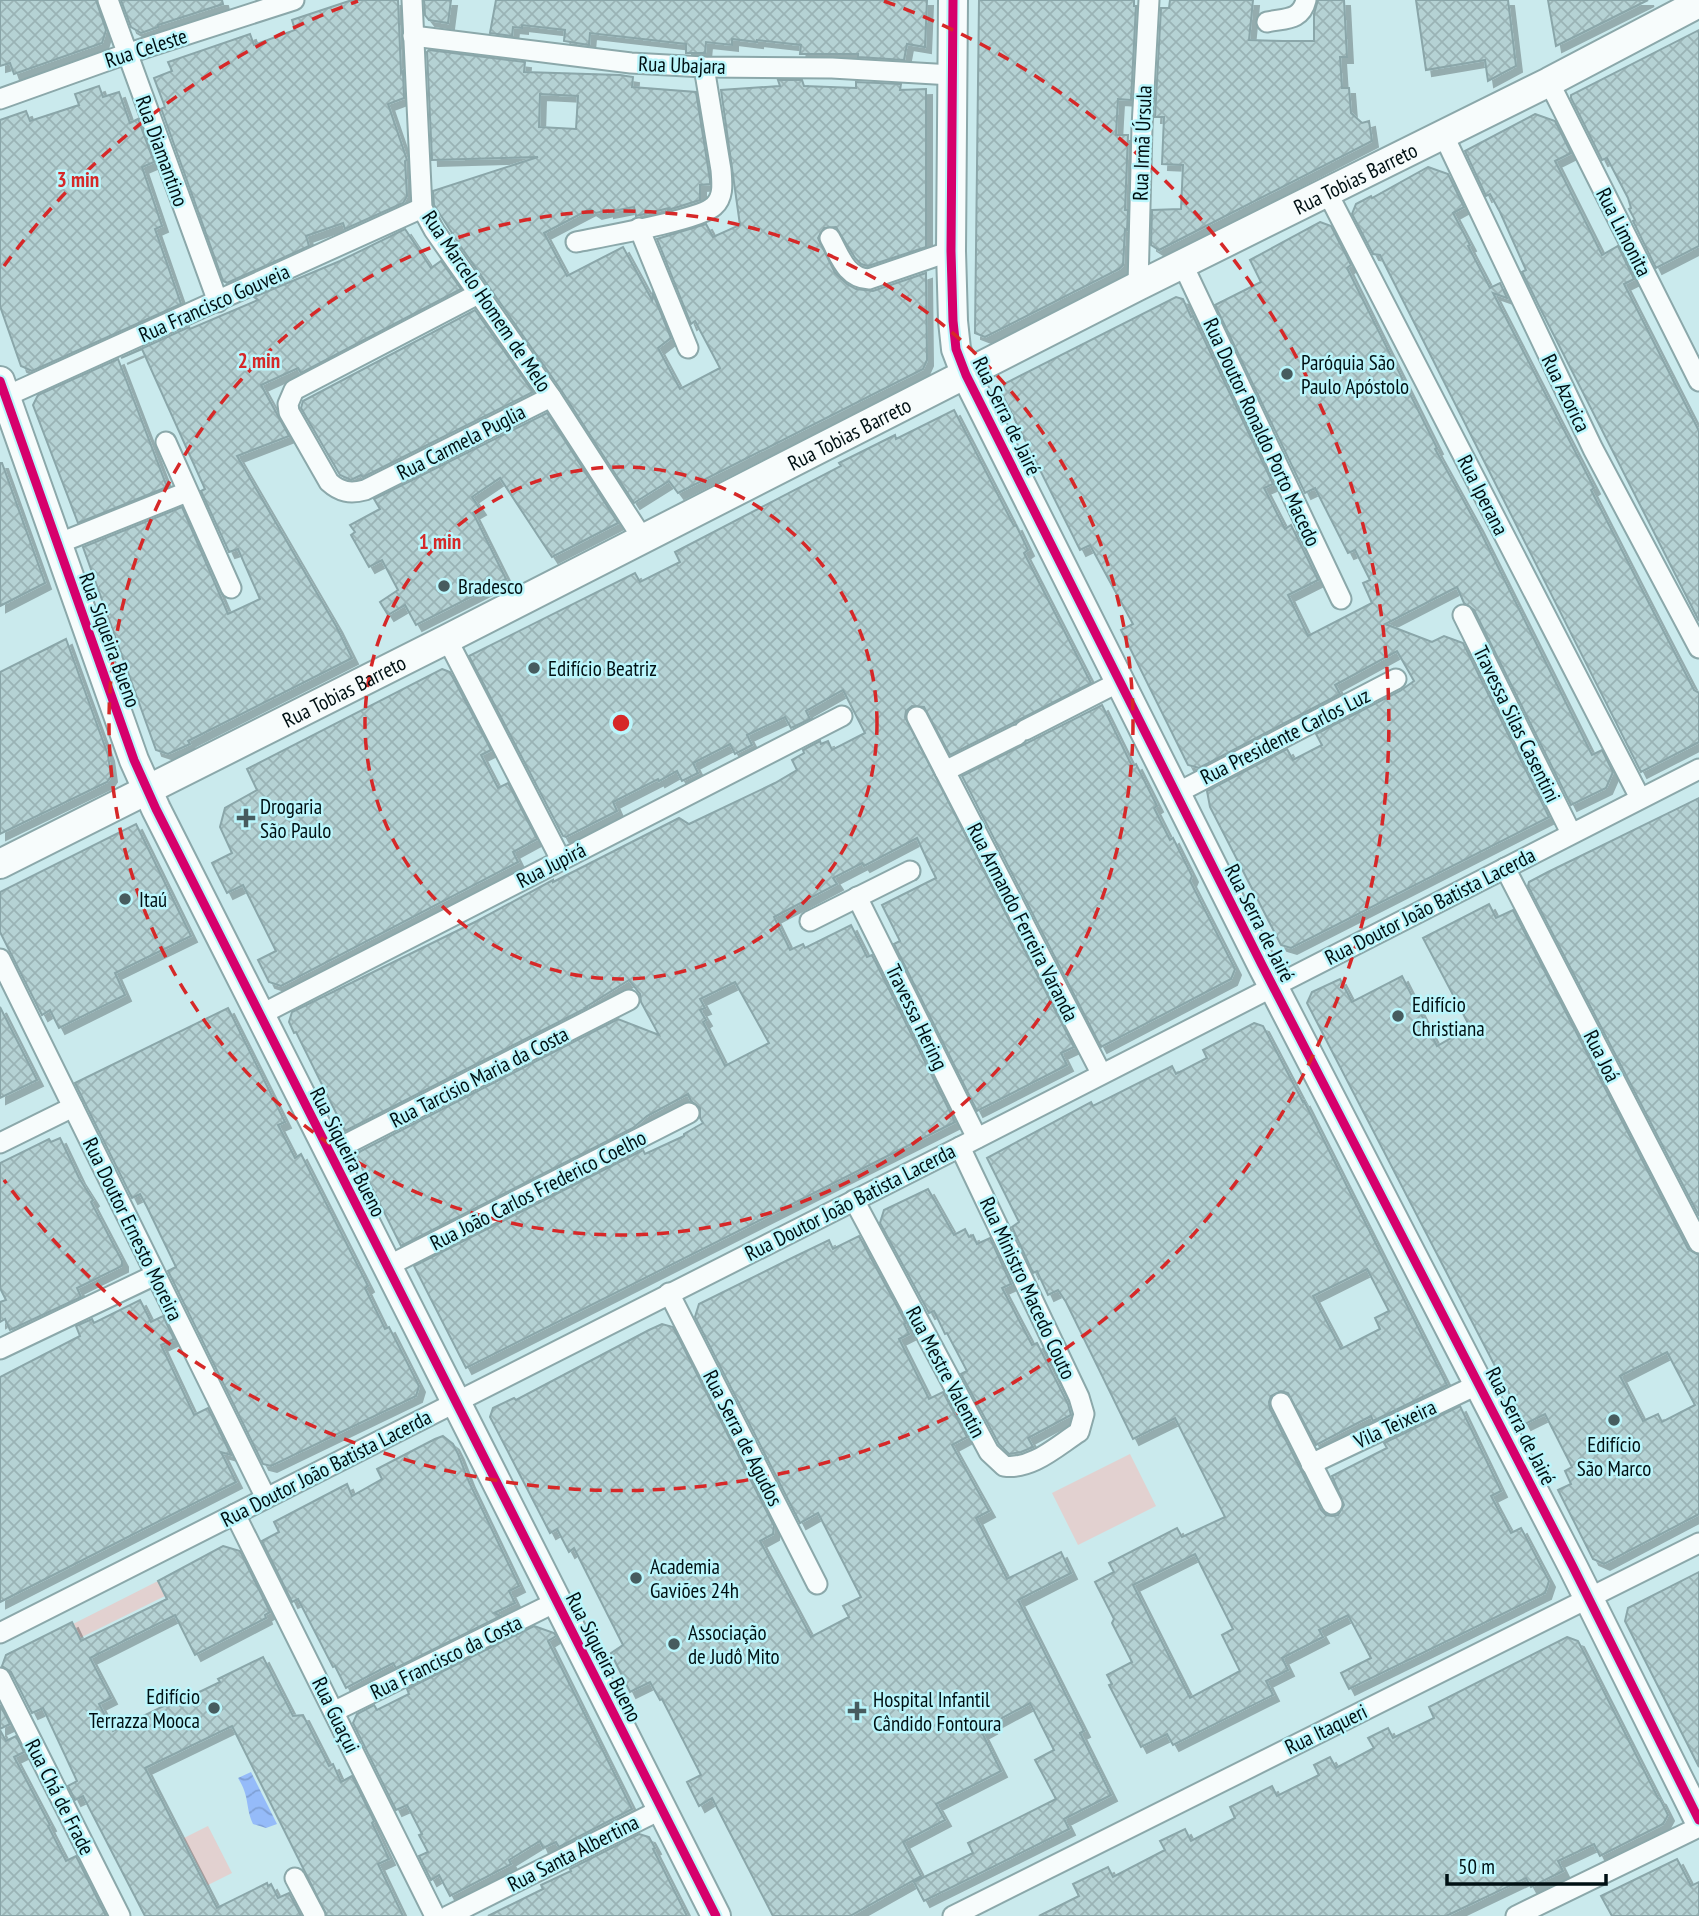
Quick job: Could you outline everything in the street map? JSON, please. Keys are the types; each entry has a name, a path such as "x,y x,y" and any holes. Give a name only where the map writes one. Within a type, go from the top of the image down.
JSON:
{"main road":[{"name":"Rua Serra de Jairé","path":"953,0 951,251 956,349 966,375 1175,794 1589,1598 1699,1820"},
{"name":"Rua Tobias Barreto","path":"0,864 1699,4"},
{"name":"Rua Siqueira Bueno","path":"2,392 134,760 148,791 716,1916"}],"street":[{"name":"Rua Diamantino","path":"108,0 218,302"},
{"name":"Rua Celeste","path":"0,99 126,54 294,0"},
{"path":"412,0 413,36"},
{"name":"Rua Irmã Úrsula","path":"1138,286 1141,140 1149,0"},
{"path":"1267,22 1297,15 1302,12 1306,0"},
{"name":"Rua Ubajara","path":"413,36 631,63 704,67 832,68 952,75"},
{"name":"Rua Marcelo Homem de Melo","path":"413,36 422,208 434,230 551,397 643,539"},
{"path":"576,242 712,209 721,196 721,170 704,67"},
{"name":"Rua Limonita","path":"1549,82 1699,381"},
{"name":"Rua Azorica","path":"1443,134 1593,449 1699,648"},
{"name":"Rua Iperana","path":"1327,192 1640,798"},
{"name":"Rua Francisco Gouveia","path":"2,392 218,302 422,208"},
{"path":"639,228 688,348"},
{"path":"830,238 848,271 869,279 951,251"},
{"name":"Rua Doutor Ronaldo Porto Macedo","path":"1182,265 1341,599"},
{"name":"Rua Carmela Puglia","path":"478,294 294,390 288,404 293,422 329,482 345,492 355,493 372,487 551,397"},
{"path":"166,442 231,588"},
{"path":"57,544 187,492"},
{"name":"Travessa Silas Casentini","path":"1463,615 1572,833"},
{"path":"447,639 561,860"},
{"name":"Rua Presidente Carlos Luz","path":"1175,794 1396,678"},
{"path":"945,771 1119,682"},
{"name":"Rua Jupirá","path":"260,1015 842,716"},
{"name":"Rua Armando Ferreira Varanda","path":"917,716 1101,1073"},
{"name":"Rua Doutor João Batista Lacerda","path":"0,1633 1699,769"},
{"name":"Rua Joá","path":"1505,868 1699,1243"},
{"path":"810,921 910,871"},
{"name":"Travessa Hering","path":"858,897 968,1142"},
{"name":"Rua Doutor Ernesto Moreira","path":"0,959 266,1498"},
{"name":"Rua Tarcisio Maria da Costa","path":"329,1153 629,1000"},
{"path":"0,1143 73,1107"},
{"name":"Rua João Carlos Frederico Coelho","path":"386,1267 689,1113"},
{"name":"Rua Ministro Macedo Couto","path":"968,1142 1079,1397 1084,1414 1079,1432"},
{"name":"Rua Mestre Valentin","path":"854,1200 984,1442 997,1461 1004,1466 1023,1466 1079,1432"},
{"path":"0,1349 155,1275"},
{"name":"Rua Serra de Agudos","path":"669,1293 817,1584"},
{"name":"Vila Teixeira","path":"1311,1464 1479,1384"},
{"path":"1280,1403 1332,1504"},
{"name":"Rua Guaçui","path":"235,1514 435,1916"},
{"name":"Rua Itaqueri","path":"953,1916 1699,1543"},
{"name":"Rua Francisco da Costa","path":"335,1711 556,1602"},
{"name":"Rua Chá de Frade","path":"0,1678 120,1916"},
{"name":"Rua Santa Albertina","path":"448,1916 662,1809"},
{"path":"1516,1916 1699,1827"},
{"path":"295,1878 315,1916"}],"shaded area":[{"path":"1130,1454 1156,1506 1078,1545 1052,1493"},
{"path":"158,1581 165,1596 80,1638 73,1624"},
{"path":"208,1826 232,1873 208,1885 184,1838"}],"water":[{"path":"251,1772 277,1824 266,1828 253,1824 238,1778"}],"building":[{"path":"0,0 96,0 106,30 102,43 14,74 10,63 0,66"},
{"path":"121,0 222,0 223,4 141,33 131,27"},
{"path":"352,0 398,0 404,98 388,104 407,160 407,196 403,203 345,229 343,223 306,236 309,246 227,283 223,281 161,109 165,107 154,78 172,71 168,62 250,34 254,45 295,30 292,20"},
{"path":"424,0 451,0 448,23 429,20 425,15"},
{"path":"496,0 927,0 925,47 907,44 904,60 858,57 858,54 800,54 801,45 757,40 732,39 732,45 706,42 705,53 686,53 686,44 590,33 589,45 564,41 565,30 522,25 522,28 513,27 512,36 490,33"},
{"path":"979,0 1134,0 1136,6 1131,100 1118,99 1116,135 1128,135 1125,210 1128,210 1123,265 985,337 975,333"},
{"path":"1170,0 1253,0 1249,40 1314,41 1314,14 1318,0 1344,0 1347,57 1340,57 1342,88 1349,88 1351,113 1362,123 1369,121 1372,141 1159,250 1151,245 1152,210 1181,209 1183,165 1162,164 1164,117 1155,117 1161,8 1169,8"},
{"path":"1416,0 1508,0 1516,66 1488,81 1485,60 1426,70"},
{"path":"1548,0 1648,0 1556,46"},
{"path":"1699,30 1699,246 1656,268 1633,221 1635,220 1629,209 1628,198 1607,158 1602,160 1571,95"},
{"path":"429,50 525,62 524,72 620,75 633,77 632,87 696,92 710,180 710,184 700,185 700,200 636,216 634,207 596,213 590,209 544,233 567,276 623,247 652,300 653,294 671,338 658,348 680,389 720,368 695,321 691,324 657,239 706,224 713,237 740,225 721,90 780,86 778,80 802,80 804,86 856,88 856,82 901,84 900,90 926,89 926,247 868,266 855,258 836,227 824,228 818,238 835,273 856,289 873,291 926,273 927,360 923,369 678,493 669,481 634,503 561,390 434,205 433,191 538,157 432,160","holes":["540,94 578,96 576,129 539,127"]},
{"path":"99,86 103,97 119,92 130,123 138,119 154,162 142,167 162,226 155,229 181,304 32,371 21,366 0,306 0,120 26,111 30,121 79,105 75,94"},
{"path":"1535,114 1555,121 1571,153 1555,161 1602,255 1618,246 1634,279 1624,284 1699,431 1699,621 1522,272 1526,270 1500,212 1490,194 1486,196 1465,151"},
{"path":"1428,167 1448,174 1464,207 1453,213 1470,245 1468,246 1490,288 1500,283 1507,298 1493,293 1594,488 1591,490 1653,611 1694,690 1699,693 1699,742 1641,772 1380,255 1373,254 1352,214 1356,204"},
{"path":"1320,222 1331,226 1351,265 1347,268 1437,448 1435,449 1477,525 1592,755 1602,750 1613,772 1606,788 1571,805 1474,610 1464,603 1457,587 1385,624 1432,642 1444,636 1463,643 1549,817 1291,948 1281,945 1210,807 1207,791 1287,749 1293,760 1322,745 1316,734 1400,691 1414,681 1397,651 1335,685 1340,694 1199,768 1188,765 1121,630 1133,624 1090,545 1080,550 1001,392 1006,383 1176,297 1183,299 1273,484 1264,488 1285,529 1291,525 1318,580 1288,595 1308,636 1372,603 1363,583 1370,580 1355,550 1348,553 1315,488 1305,493 1215,305 1261,282 1250,260"},
{"path":"405,229 431,268 441,261 461,289 301,373 298,368 261,385 289,436 237,456 352,658 188,741 190,744 168,754 156,750 83,547 182,507 228,614 260,599 238,549 229,552 201,491 205,489 142,349 121,358 189,327 190,329 258,300 254,297 340,261"},
{"path":"475,310 533,392 363,477 361,475 351,480 340,475 301,408 303,401"},
{"path":"118,359 167,487 78,523 33,405 38,395"},
{"path":"954,410 1014,526 1016,525 1028,550 1024,553 1091,683 950,755 924,707 912,706 906,711 905,717 1074,1047 1061,1053 1067,1065 977,1111 894,944 900,941 882,905 936,878 917,838 864,866 862,863 833,878 837,884 774,917 790,950 803,944 805,948 851,925 867,957 872,955 955,1122 466,1368 414,1266 643,1150 645,1154 684,1136 703,1123 700,1108 691,1101 688,1094 647,1116 633,1128 401,1246 355,1154 618,1019 659,1035 641,1002 640,994 629,980 588,1007 345,1131 289,1022 292,1012 679,818 689,824 775,783 797,770 792,760 820,741 821,744 828,741 832,750 865,733 843,690 806,711 810,719 791,728 785,717 747,735 752,745 735,754 730,744 693,763 698,773 682,781 677,771 659,781 658,779 613,802 617,811 566,837 563,836 469,656 635,573 640,582 680,562 675,552 841,466 839,463 895,435 896,439","holes":["735,982 769,1043 725,1066 703,1022 706,1020 700,1010 705,1008 700,999"]},
{"path":"547,413 618,523 552,557 500,478 472,497 480,509 473,513 506,579 416,625 405,605 388,615 380,602 398,590 382,560 369,567 351,535 355,532 350,525 380,509 374,499"},
{"path":"0,463 45,583 0,606"},
{"path":"66,639 108,755 111,776 107,782 0,834 0,672"},
{"path":"442,669 450,672 491,750 481,755 498,788 508,783 537,839 513,852 518,862 281,986 269,982 258,960 276,951 243,885 227,893 212,863 232,853 220,827 225,808 257,790 247,769"},
{"path":"1102,705 1132,766 1136,764 1157,806 1154,808 1170,840 1173,838 1192,876 1190,881 1235,969 1231,979 1101,1047 962,776"},
{"path":"1699,798 1699,1216 1528,886 1529,882 1548,872"},
{"path":"136,824 191,936 115,973 125,995 59,1028 50,1010 42,1015 0,932 0,892"},
{"path":"1489,904 1496,918 1513,910 1688,1249 1699,1255 1699,1514 1604,1564 1593,1559 1558,1490 1571,1484 1565,1471 1572,1467 1545,1414 1525,1424 1307,1003 1312,992 1340,979 1352,1002 1402,976 1437,1046 1470,1027 1423,938","holes":["1667,1352 1695,1405 1662,1422 1658,1414 1643,1421 1620,1376"]},
{"path":"0,1007 37,1080 0,1098"},
{"path":"228,1008 285,1122 278,1125 295,1158 301,1154 368,1286 365,1288 385,1329 389,1327 419,1386 416,1396 271,1466 263,1464 168,1271 176,1267 147,1207 140,1194 132,1198 75,1083"},
{"path":"1254,1023 1263,1026 1304,1101 1447,1385 1373,1421 1371,1416 1316,1445 1288,1393 1281,1391 1271,1396 1270,1409 1321,1510 1326,1515 1338,1515 1344,1505 1332,1476 1387,1448 1384,1443 1460,1406 1501,1491 1491,1496 1511,1533 1521,1528 1549,1581 1545,1593 1349,1689 1341,1673 1371,1658 1348,1615 1319,1630 1323,1637 1282,1658 1288,1670 1266,1681 1273,1695 1173,1745 1167,1734 1141,1747 1109,1685 1112,1684 1107,1675 1132,1662 1095,1582 1114,1572 1109,1563 1177,1528 1182,1537 1225,1517 1175,1418 1133,1439 1066,1302 1058,1290 1048,1295 1037,1271 1033,1273 1012,1227 1019,1222 987,1158 1091,1102 1093,1106 1172,1066 1176,1074 1207,1058 1203,1050","holes":["1367,1269 1389,1311 1375,1318 1380,1329 1341,1349 1313,1296","1195,1554 1233,1629 1222,1635 1240,1671 1190,1698 1133,1585"]},
{"path":"60,1138 93,1200 91,1202 122,1261 122,1266 77,1288 81,1297 10,1330 5,1319 0,1322 0,1302 6,1300 0,1288 0,1163 49,1139 51,1142"},
{"path":"928,1189 954,1235 965,1229 969,1237 973,1235 977,1244 990,1238 1011,1284 1002,1288 1032,1345 1037,1343 1068,1404 1071,1415 1028,1438 1033,1447 1021,1452 1009,1454 999,1444 961,1374 967,1371 947,1333 945,1334 934,1311 929,1313 880,1223 884,1210"},
{"path":"859,1236 906,1323 904,1324 909,1334 899,1339 929,1399 943,1392 967,1437 952,1445 989,1511 976,1518 1007,1579 1061,1552 1071,1573 1018,1600 1084,1731 1080,1733 1111,1795 1064,1819 1069,1829 924,1901 914,1882 973,1853 968,1843 1056,1799 1035,1760 1054,1750 1030,1703 989,1725 991,1728 982,1733 1001,1771 936,1804 945,1820 903,1842 921,1876 850,1916 773,1916 712,1798 699,1806 687,1782 701,1775 662,1699 660,1700 650,1682 630,1692 611,1653 623,1645 574,1548 569,1552 557,1529 550,1533 490,1417 493,1408 514,1398 516,1400 649,1330 662,1324 673,1327 774,1526 773,1534 760,1541 811,1637 849,1617 843,1606 861,1597 818,1513 800,1523 695,1317 699,1304 794,1257 829,1240 833,1249"},
{"path":"140,1300 151,1322 163,1316 174,1339 161,1345 194,1415 208,1408 231,1455 221,1452 236,1482 0,1602 0,1377 80,1336 76,1326 92,1319 94,1323"},
{"path":"443,1436 453,1444 519,1586 509,1591 515,1603 494,1613 501,1616 396,1668 393,1663 346,1688 298,1599 292,1602 262,1541 279,1532 274,1522 347,1484 352,1496 382,1479 377,1469"},
{"path":"223,1546 240,1551 270,1612 265,1615 266,1618 195,1655 175,1615 90,1658 111,1698 99,1704 113,1731 188,1694 189,1697 220,1682 218,1679 263,1657 293,1716 303,1715 329,1766 333,1764 341,1782 352,1776 389,1859 378,1864 403,1916 327,1916 232,1726 145,1768 217,1908 267,1883 268,1886 271,1884 278,1898 289,1893 301,1916 145,1916 83,1796 75,1800 68,1786 77,1781 43,1708 32,1713 11,1672 2,1666 6,1655 72,1622 81,1641 167,1599 158,1581"},
{"path":"1699,1572 1699,1767 1625,1621 1628,1608"},
{"path":"534,1626 556,1636 548,1641 632,1809 559,1847 556,1842 543,1848 540,1841 509,1860 511,1864 450,1896 439,1875 431,1880 419,1856 428,1852 419,1835 422,1834 407,1805 396,1810 353,1723 357,1714 374,1705 377,1710 409,1694 407,1689"},
{"path":"1567,1637 1578,1641 1660,1799 1668,1815 1663,1824 1600,1856 1594,1844 1558,1861 1563,1871 1531,1887 1526,1878 1446,1916 1039,1916 1079,1896 1073,1884 1108,1867 1113,1877 1165,1850 1160,1841 1185,1829 1191,1841 1235,1818 1230,1807 1272,1786 1277,1796 1319,1775 1314,1765 1330,1757 1336,1768 1374,1748 1368,1738 1388,1728 1393,1738 1434,1718 1429,1707"},
{"path":"0,1705 10,1724 0,1729"},
{"path":"0,1730 6,1741 16,1736 24,1752 14,1757 50,1825 48,1826 66,1861 76,1856 106,1916 0,1916"},
{"path":"639,1834 649,1837 687,1916 488,1916 543,1889 541,1885"},
{"path":"1677,1859 1691,1886 1699,1882 1699,1916 1612,1916 1601,1896"}],"cycle path":[{"path":"953,0 953,321 956,349 966,375 1262,965 1573,1567 1699,1820"},
{"path":"0,381 134,760 156,809 716,1916"}],"place":[{"name":"Paróquia São Paulo Apóstolo","path":"1287,374"},
{"name":"Bradesco","path":"444,586"},
{"name":"Edifício Beatriz","path":"534,668"},
{"name":"Drogaria São Paulo","path":"246,818"},
{"name":"Itaú","path":"125,899"},
{"name":"Edifício Christiana","path":"1398,1016"},
{"name":"Edifício São Marco","path":"1614,1420"},
{"name":"Academia Gaviões 24h","path":"636,1578"},
{"name":"Associação de Judô Mito","path":"674,1644"},
{"name":"Edifício Terrazza Mooca","path":"214,1708"},
{"name":"Hospital Infantil Cândido Fontoura","path":"857,1711"}]}
